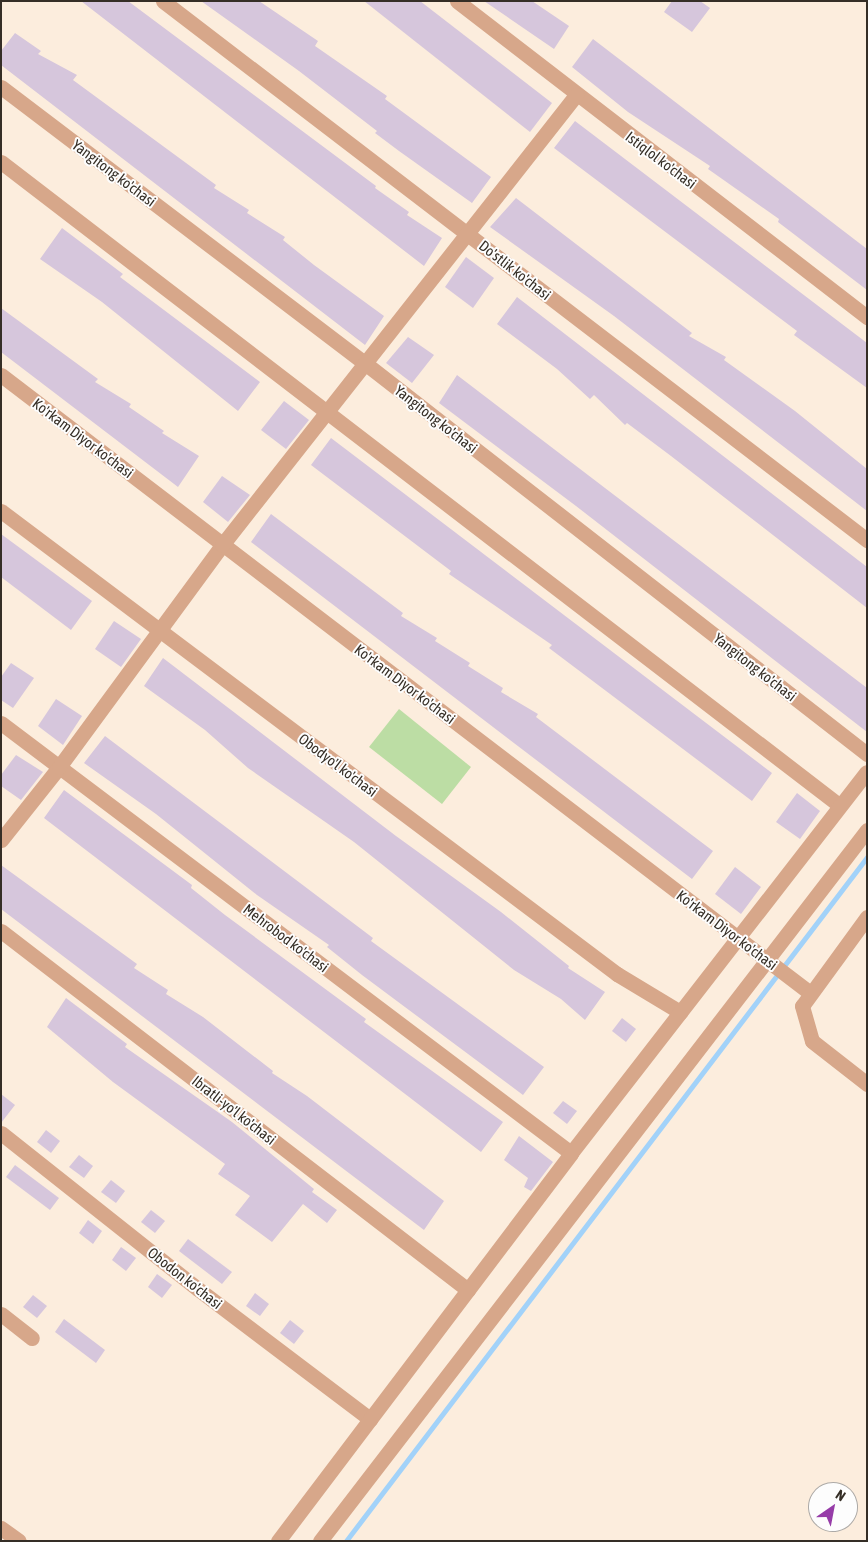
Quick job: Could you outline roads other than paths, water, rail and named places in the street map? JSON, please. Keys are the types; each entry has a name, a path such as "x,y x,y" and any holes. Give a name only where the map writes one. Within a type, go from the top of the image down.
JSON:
{"street":[{"name":"Do'stlik ko'chasi","path":"163,1 867,540"},
{"name":"Istiqlol ko'chasi","path":"457,1 576,95 867,317"},
{"name":"Yangitong ko'chasi","path":"1,87 366,364 867,754"},
{"path":"1,840 59,768 161,632 222,545 366,364 465,231 576,95"},
{"path":"1,162 328,410 839,805"},
{"name":"Ko'rkam Diyor ko'chasi","path":"1,376 809,992"},
{"name":"Obodyo'l ko'chasi","path":"1,511 617,974 680,1012"},
{"name":"Mehrobod ko'chasi","path":"1,723 571,1153"},
{"path":"278,1541 571,1153 839,805 867,772"},
{"path":"320,1541 768,962 867,830"},
{"path":"867,917 809,992 802,1006 812,1041 867,1084"},
{"name":"Ibratli-yo'l ko'chasi","path":"1,931 468,1290"},
{"name":"Obodon ko'chasi","path":"1,1133 198,1289 370,1419"},
{"path":"1,1314 32,1338"},
{"path":"1,1528 19,1541"}],"waterway":[{"path":"346,1541 867,857"}]}
